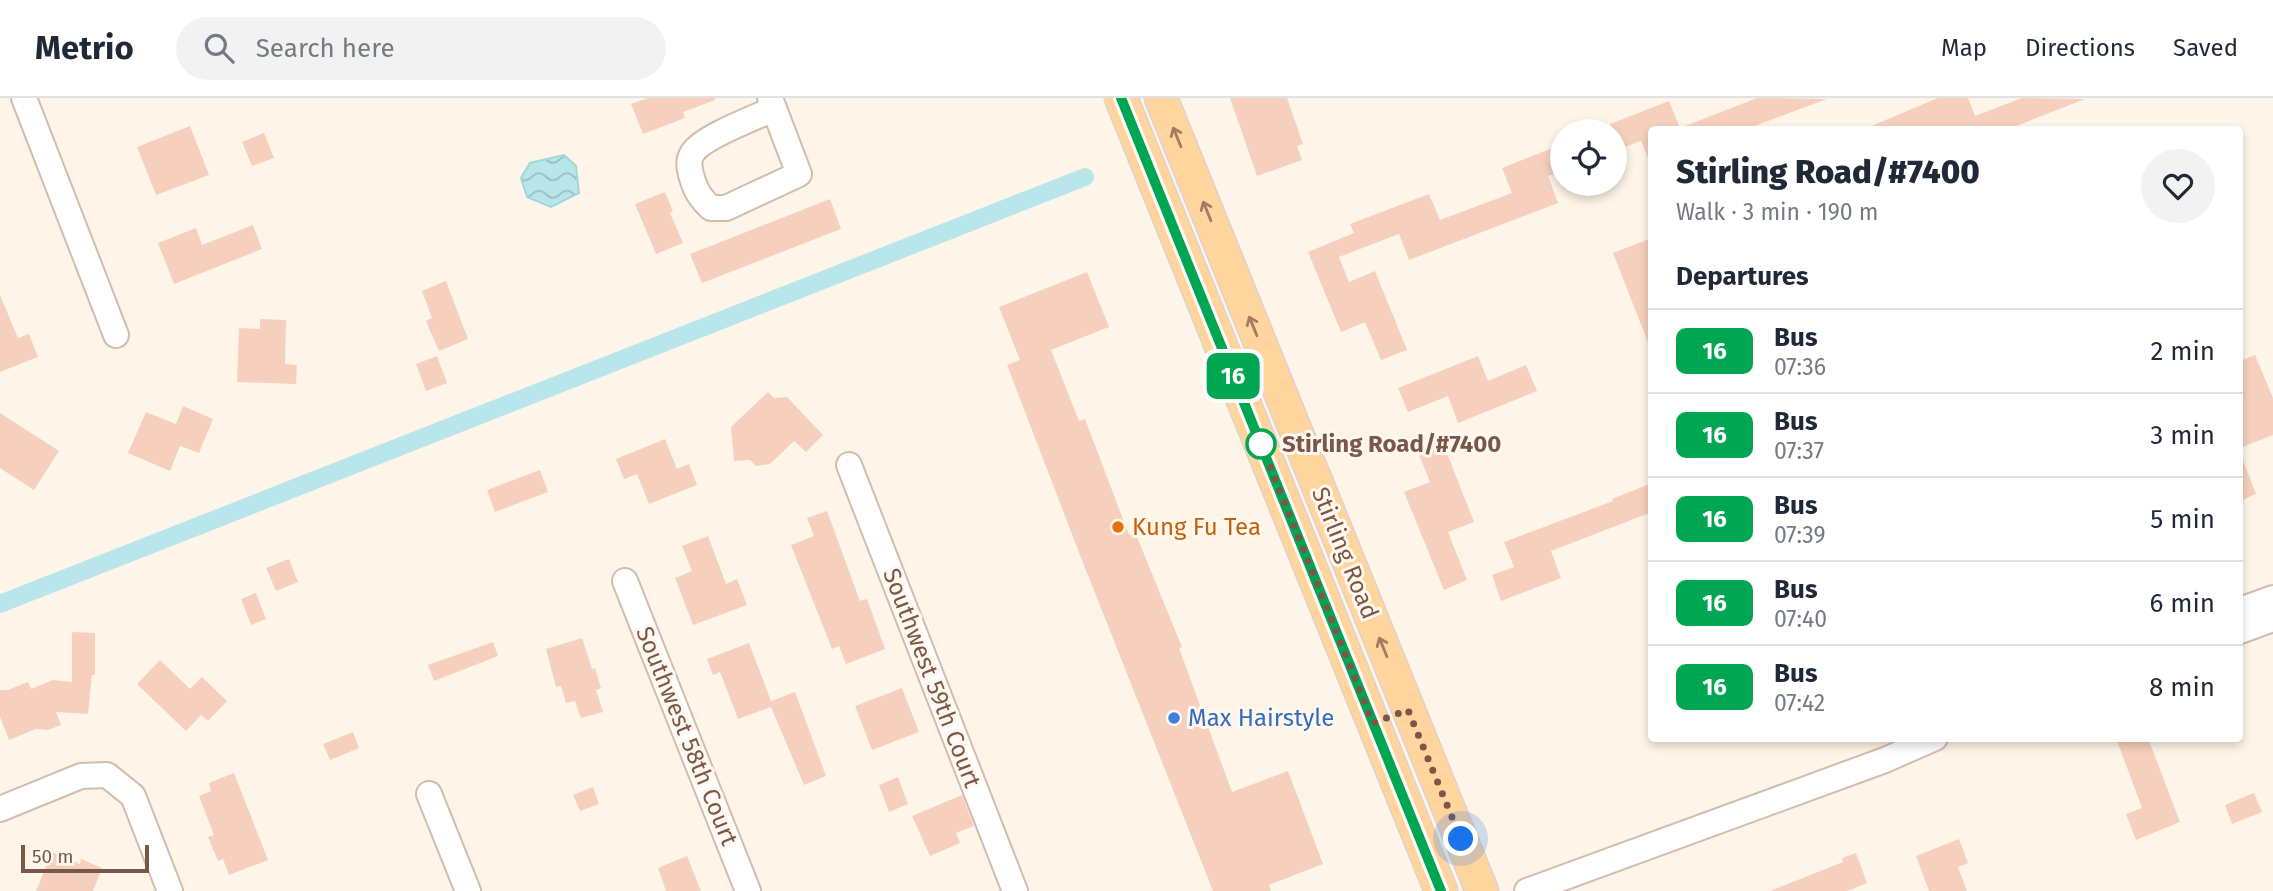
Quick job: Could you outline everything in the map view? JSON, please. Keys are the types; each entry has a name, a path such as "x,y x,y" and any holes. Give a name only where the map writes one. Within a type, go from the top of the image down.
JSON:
{"main road":[{"name":"Stirling Road","path":"1121,98 1441,891"},
{"name":"Stirling Road","path":"1161,98 1482,891"},
{"path":"1373,723 1408,710"}],"street":[{"path":"24,98 116,335"},
{"path":"772,103 799,174 726,208 711,208 695,188 689,171 690,155 700,143 772,103"},
{"name":"Southwest 59th Court","path":"849,465 1015,891"},
{"name":"Southwest 58th Court","path":"625,581 748,891"},
{"path":"2243,609 2273,598"},
{"path":"2243,630 2273,619"},
{"path":"1527,891 1885,760 1926,742"},
{"path":"0,809 81,776 107,775 133,796 170,891"},
{"path":"429,794 468,891"}],"water":[{"path":"564,155 576,166 579,193 551,207 527,197 521,178 530,163"}],"building":[{"path":"648,98 715,100 683,112 685,118 643,134 631,104"},
{"path":"1230,98 1287,98 1303,144 1297,146 1302,160 1257,176"},
{"path":"1757,98 1827,99 1755,126 1685,126"},
{"path":"1938,98 1968,98 1975,116 2022,98 2085,99 2016,126 1872,126"},
{"path":"1669,101 1679,126 1648,126 1648,158 1641,141 1627,146 1627,119 1623,119"},
{"path":"190,126 209,175 156,195 137,147"},
{"path":"264,133 274,158 252,166 242,142"},
{"path":"1550,149 1550,196 1555,196 1558,203 1409,260 1399,234 1339,257 1349,282 1375,271 1407,350 1381,360 1365,322 1341,332 1308,252 1354,233 1350,224 1429,194 1440,220 1512,193 1502,168"},
{"path":"665,192 673,211 670,213 683,243 656,254 635,204"},
{"path":"830,199 841,229 702,283 690,254"},
{"path":"253,225 262,249 174,284 158,243 196,228 202,245"},
{"path":"1648,240 1648,342 1613,253"},
{"path":"1087,272 1109,327 1051,350 1079,421 1085,419 1129,535 1135,532 1182,647 1179,648 1232,792 1288,771 1323,864 1269,885 1271,891 1213,891 1007,365 1020,360 999,307"},
{"path":"446,281 468,339 439,351 426,321 432,318 422,291"},
{"path":"0,295 18,338 29,334 38,357 0,372"},
{"path":"260,319 286,320 285,364 297,365 296,384 237,382 239,328 260,329"},
{"path":"2255,355 2273,398 2273,435 2243,447 2243,360"},
{"path":"437,356 447,383 426,391 416,364"},
{"path":"1478,356 1488,381 1526,365 1537,391 1458,423 1448,396 1408,412 1398,388"},
{"path":"768,392 774,398 787,397 823,435 806,452 794,441 770,464 756,466 750,460 734,461 731,427"},
{"path":"183,406 213,419 199,453 180,446 170,471 128,453 146,412 176,424"},
{"path":"0,413 59,451 34,490 0,468"},
{"path":"665,439 677,469 689,464 697,485 649,504 637,474 624,479 616,459"},
{"path":"1443,443 1474,522 1448,532 1467,580 1444,590 1404,492 1430,482 1418,452"},
{"path":"2243,460 2256,494 2243,500"},
{"path":"540,470 548,492 495,512 487,490"},
{"path":"1648,485 1648,514 1551,551 1561,578 1501,601 1492,575 1514,567 1504,542 1613,501 1612,499"},
{"path":"827,511 860,601 867,599 885,649 846,664 839,646 832,649 791,545 814,536 807,518"},
{"path":"708,536 726,584 737,579 747,605 693,625 675,578 692,571 682,546"},
{"path":"289,559 298,582 276,591 266,568"},
{"path":"256,593 266,619 251,625 241,599"},
{"path":"72,632 95,633 95,675 92,675 88,714 56,712 61,725 48,730 36,729 9,740 0,717 0,690 8,690 28,682 31,689 53,680 72,682"},
{"path":"582,638 601,688 596,690 603,712 581,718 575,701 566,703 561,686 556,687 546,649"},
{"path":"493,642 498,656 434,681 428,665"},
{"path":"749,643 771,701 795,692 826,776 804,785 771,707 738,719 720,672 713,675 707,659"},
{"path":"160,660 190,689 202,677 227,701 208,721 201,715 186,731 137,684"},
{"path":"902,688 919,732 872,750 855,706"},
{"path":"353,732 359,748 330,760 323,744"},
{"path":"2117,742 2150,742 2180,822 2136,840 2126,814 2142,808"},
{"path":"234,773 268,860 229,875 223,859 218,861 208,837 214,835 199,796 211,791 209,783"},
{"path":"898,777 908,804 889,812 879,785"},
{"path":"593,787 599,804 580,811 573,795"},
{"path":"2254,793 2262,812 2232,824 2225,805"},
{"path":"962,795 974,826 956,833 960,843 930,856 912,816"},
{"path":"1959,839 1968,863 1958,867 1967,891 1929,891 1916,856"},
{"path":"52,852 80,864 81,859 102,868 93,891 36,891"},
{"path":"1856,853 1867,883 1847,891 1770,891 1843,862 1842,858"},
{"path":"687,856 701,891 666,891 658,868"}],"waterway":[{"path":"0,604 1085,177"}],"bus line":[{"name":"16","path":"1121,98 1441,891"}],"place":[{"name":"Stirling Road/#7400","path":"1261,444"},
{"name":"Kung Fu Tea","path":"1118,527"},
{"name":"Max Hairstyle","path":"1174,718"}],"route":[{"path":"1261,444 1373,723 1408,710 1461,839"}]}
